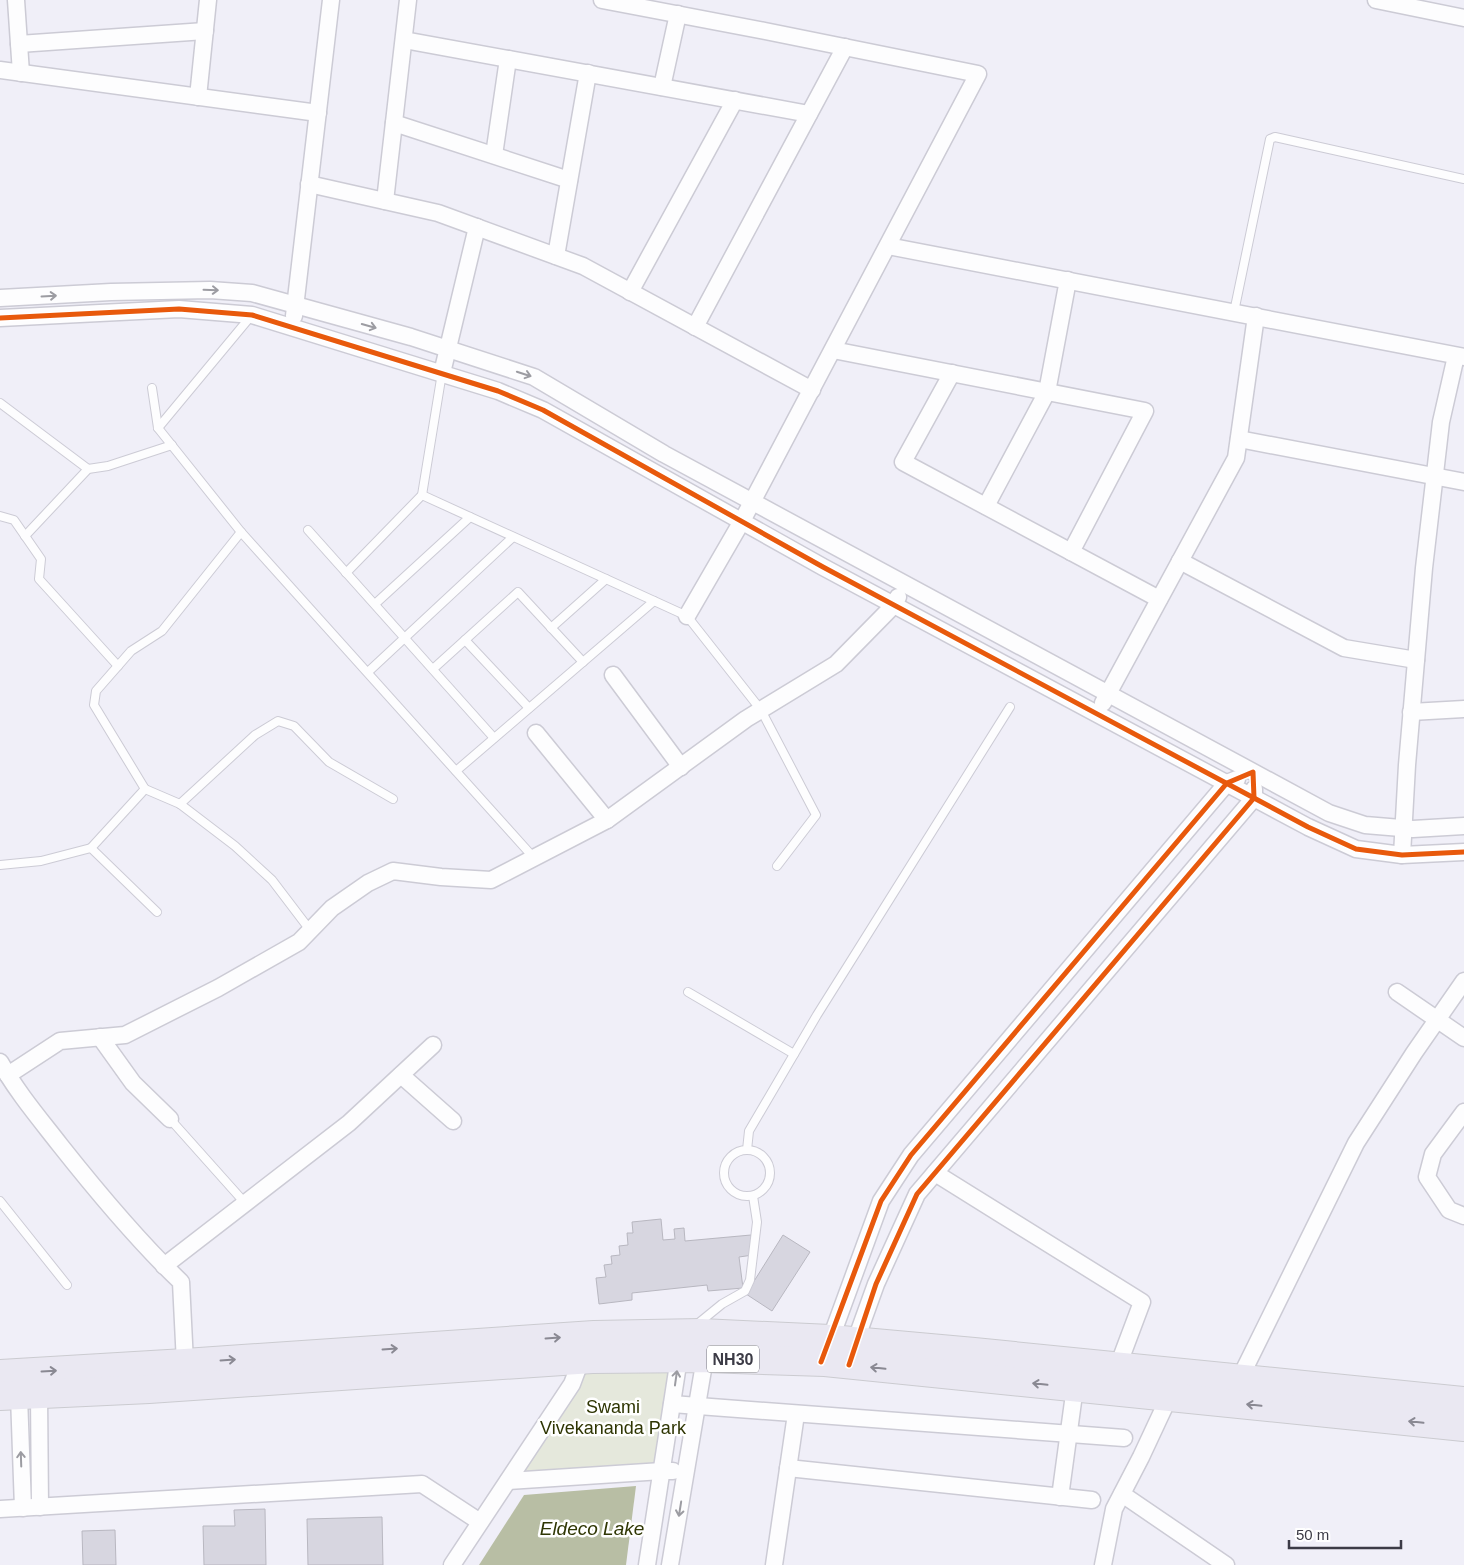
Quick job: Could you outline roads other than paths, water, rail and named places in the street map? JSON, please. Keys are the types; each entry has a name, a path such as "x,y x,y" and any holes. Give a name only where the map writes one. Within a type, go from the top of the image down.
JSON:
{"highway":[{"name":"NH30","path":"0,1374 594,1335 682,1345 1118,1366 1464,1401"},
{"name":"NH30","path":"19,1396 159,1389 581,1360 682,1345 706,1358 839,1352 1075,1387 1464,1427"}],"street":[{"path":"16,0 22,73"},
{"path":"198,97 208,0"},
{"path":"293,328 331,0"},
{"path":"385,201 408,0"},
{"path":"602,0 978,74 742,522 687,616"},
{"path":"1376,0 1464,18"},
{"path":"662,87 678,14"},
{"path":"19,44 205,31"},
{"path":"404,40 809,114"},
{"path":"695,327 845,47"},
{"path":"494,156 508,59"},
{"path":"0,70 318,113"},
{"path":"556,256 588,73"},
{"path":"630,292 735,100"},
{"path":"394,122 569,180"},
{"path":"310,184 438,213 583,266 812,390"},
{"path":"442,374 477,227"},
{"path":"888,246 1460,356 1442,422 1424,568 1402,855"},
{"path":"986,506 1047,392 1068,280"},
{"path":"0,298 111,292 210,290 252,293 448,349 534,377 664,454 1329,813 1365,825 1413,829 1464,826"},
{"path":"0,318 178,309 252,315 498,391 543,410 894,605 1308,827 1356,849 1402,855 1464,852"},
{"path":"1098,714 1236,458 1256,316"},
{"path":"833,350 1145,411 1071,552"},
{"path":"952,373 903,462 1160,599"},
{"path":"1239,439 1464,482"},
{"path":"1180,561 1344,648 1416,660"},
{"path":"185,1363 181,1282 164,1266 101,1196 2,1073 60,1041 125,1035 218,988 299,942 332,908 368,883 393,871 441,877 491,880 607,820 760,710 836,664 894,605 906,584"},
{"path":"613,674 681,767"},
{"path":"1412,712 1464,709"},
{"path":"536,733 607,820"},
{"path":"839,1352 881,1201 911,1155 1227,784 1253,772"},
{"path":"839,1352 876,1284 917,1194 1254,798 1253,772"},
{"path":"1240,1378 1356,1142 1464,982"},
{"path":"1397,992 1464,1038"},
{"path":"100,1037 133,1083 170,1119"},
{"path":"164,1266 349,1123 432,1045"},
{"path":"401,1075 453,1122"},
{"path":"1464,1112 1434,1154 1427,1177 1449,1210 1464,1216"},
{"path":"935,1173 1142,1302 1118,1366"},
{"path":"647,1565 682,1345"},
{"path":"670,1565 706,1358"},
{"path":"452,1565 572,1384 581,1360"},
{"path":"1060,1497 1075,1387"},
{"path":"19,1396 40,1506"},
{"path":"19,1396 23,1508"},
{"path":"1103,1565 1114,1509 1169,1397"},
{"path":"672,1404 1124,1438"},
{"path":"774,1565 796,1414"},
{"path":"788,1468 1092,1500"},
{"path":"508,1481 662,1470 686,1472"},
{"path":"0,1509 422,1484 480,1522"},
{"path":"1122,1494 1226,1565"}],"lane":[{"path":"1234,312 1270,139 1275,137 1464,179"},
{"path":"158,428 252,315"},
{"path":"346,572 422,495 442,374"},
{"path":"152,388 158,428 241,532 534,858"},
{"path":"0,403 88,469"},
{"path":"25,536 88,469 108,466 172,445"},
{"path":"422,495 687,616 760,710 816,815 777,866"},
{"path":"0,516 14,520 41,559 39,579 118,666"},
{"path":"375,604 470,517"},
{"path":"308,530 494,738"},
{"path":"241,532 162,630 130,651 96,691 94,706 145,789 180,804 235,846 272,880 310,930"},
{"path":"368,672 513,536"},
{"path":"551,628 606,579"},
{"path":"433,670 518,592 583,662"},
{"path":"456,771 654,601"},
{"path":"465,640 529,708"},
{"path":"747,1150 749,1131 794,1054 1010,707"},
{"path":"180,804 255,735 278,721 294,726 329,762 393,799"},
{"path":"0,865 41,860 92,848 145,789"},
{"path":"92,848 157,912"},
{"path":"688,992 794,1054"},
{"path":"170,1119 245,1203"},
{"path":"747,1150 756,1152 764,1157 769,1166 770,1175 767,1184 761,1192 752,1196 743,1196 734,1192 724,1176 730,1158 738,1152 747,1150"},
{"path":"682,1345 722,1304 745,1291 750,1280 757,1222 752,1196"},
{"path":"0,1201 67,1285"}],"water":[{"name":"Eldeco Lake","path":"636,1486 626,1565 479,1565 524,1495"}],"park label":[{"name":"Swami Vivekananda Park","path":"613,1417"}]}
